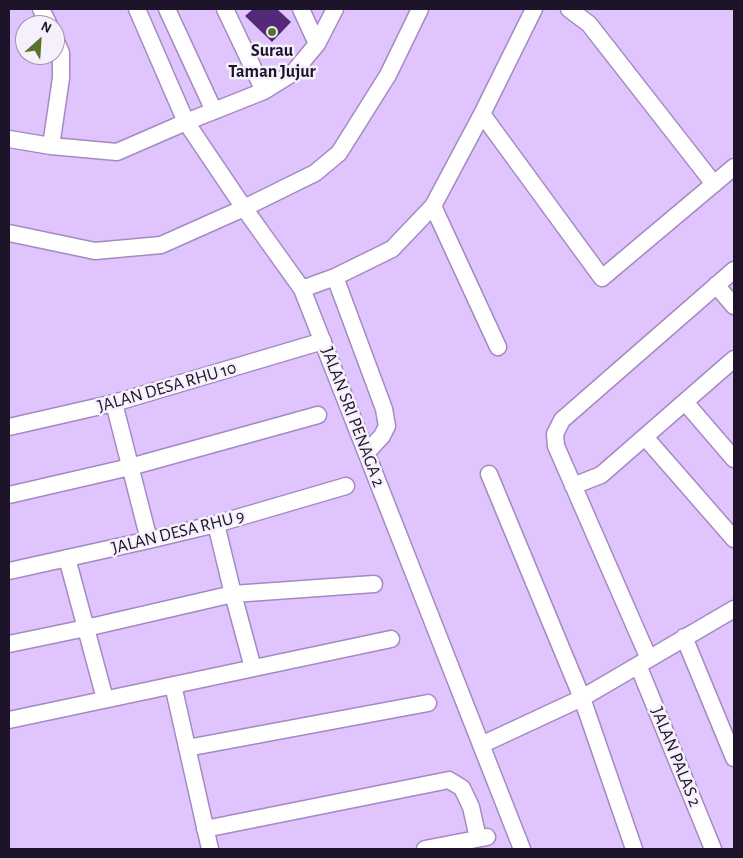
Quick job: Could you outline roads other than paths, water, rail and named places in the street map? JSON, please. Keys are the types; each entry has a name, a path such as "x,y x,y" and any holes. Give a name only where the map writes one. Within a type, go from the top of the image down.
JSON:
{"street":[{"name":"JALAN SRI PENAGA 2","path":"137,9 186,122 302,289 522,849"},
{"path":"167,9 214,111"},
{"path":"225,9 264,91"},
{"path":"301,9 317,44"},
{"path":"9,139 51,146 117,152 264,91 293,73 317,44 335,9"},
{"path":"9,233 95,251 161,245 315,174 339,153 388,75 420,9"},
{"path":"302,289 335,277 392,249 433,206 482,114 534,9"},
{"path":"569,9 589,24 714,184"},
{"path":"51,146 61,78 61,65"},
{"path":"482,114 602,278 734,167"},
{"path":"433,206 498,347"},
{"path":"734,270 716,285 734,306"},
{"path":"335,277 384,410 387,426 382,436 366,452"},
{"name":"JALAN PALAS 2","path":"713,849 643,662 556,446 555,434 562,420 716,285"},
{"name":"JALAN DESA RHU 10","path":"9,427 114,403 323,342"},
{"path":"573,486 601,475 734,359"},
{"path":"685,402 734,459"},
{"path":"114,403 149,540"},
{"path":"9,495 130,467 318,415"},
{"path":"645,437 734,539"},
{"path":"489,474 582,698 634,849"},
{"name":"JALAN DESA RHU 9","path":"9,571 216,524 346,486"},
{"path":"216,524 254,668"},
{"path":"67,558 105,699"},
{"path":"9,644 233,594 374,584"},
{"path":"481,745 582,698 734,609"},
{"path":"684,638 734,758"},
{"path":"9,720 392,639"},
{"path":"173,685 210,849"},
{"path":"187,748 428,704"},
{"path":"205,829 450,780 462,788 483,838 426,849"}],"place":[{"name":"Surau Taman Jujur","path":"272,32"}]}
